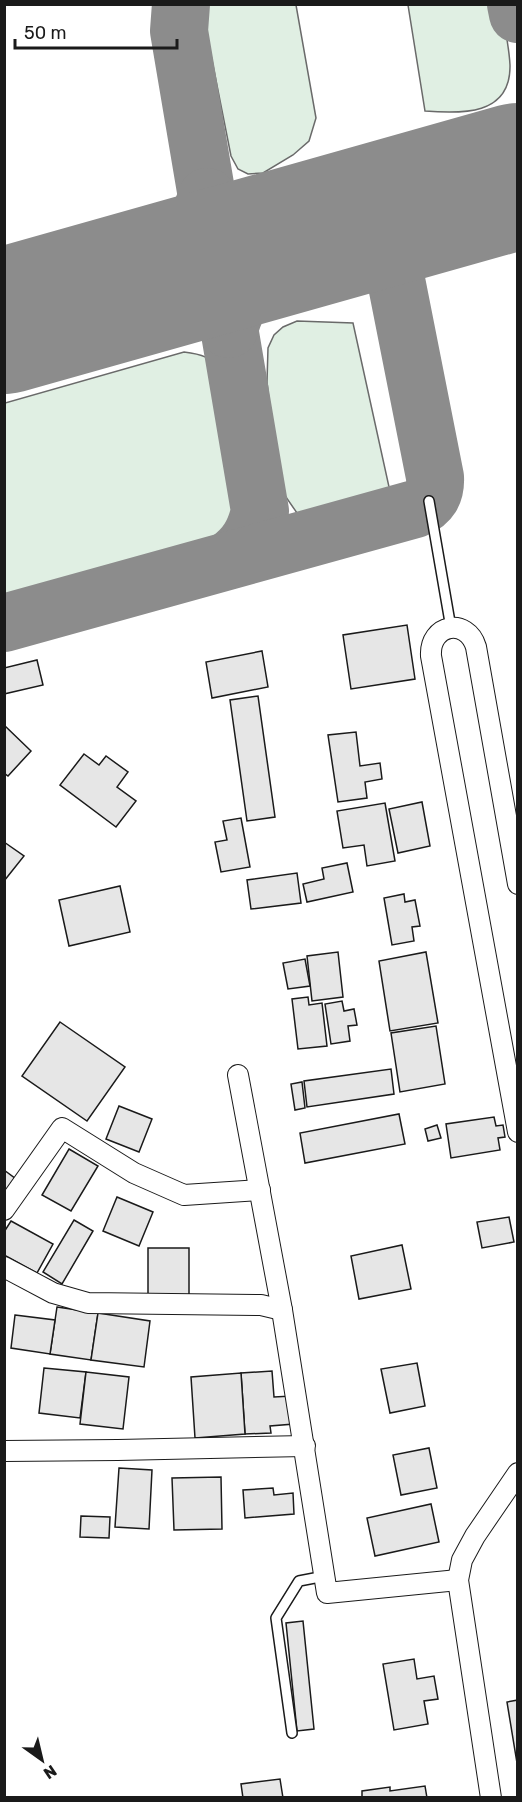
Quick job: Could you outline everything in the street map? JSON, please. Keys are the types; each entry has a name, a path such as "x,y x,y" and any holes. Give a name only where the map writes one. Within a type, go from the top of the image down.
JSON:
{"street":[{"path":"518,884 476,647 474,640 465,630 451,628 444,630 433,640 431,656 518,1132"},
{"path":"238,1075 282,1310 327,1593 458,1580"},
{"path":"4,1210 62,1128 134,1173 184,1195 260,1190"},
{"path":"4,1267 53,1293 88,1303 261,1305 282,1310"},
{"path":"4,1451 304,1446"},
{"path":"491,1797 458,1580 462,1560 475,1536 518,1473"}],"lane":[{"path":"429,501 451,628"},
{"path":"292,1733 276,1618 299,1581 325,1576"}],"green space":[{"path":"206,5 296,5 316,118 309,141 293,155 263,173 248,174 238,169 231,156 205,25"},
{"path":"408,5 501,5 510,65 508,82 502,94 493,103 468,111 425,111"},
{"path":"297,321 353,323 391,496 334,517 313,520 297,513 279,487 267,382 268,348 274,335 283,327"},
{"path":"184,352 206,357 222,372 243,520 237,531 218,545 5,604 5,403"}],"building":[{"path":"407,625 415,679 351,689 343,635"},
{"path":"262,651 268,687 212,698 206,662"},
{"path":"37,660 43,685 4,694 4,668"},
{"path":"258,696 275,817 247,821 230,700"},
{"path":"4,725 31,751 8,776 4,773"},
{"path":"356,732 360,766 380,763 382,779 365,782 367,798 338,802 328,735"},
{"path":"84,754 99,765 106,756 128,772 117,787 136,801 116,827 60,785"},
{"path":"422,802 430,846 398,853 389,809"},
{"path":"385,803 395,861 367,866 364,845 343,848 337,811"},
{"path":"241,818 250,867 221,872 215,842 227,840 223,821"},
{"path":"4,842 24,856 4,881"},
{"path":"347,863 353,892 307,902 303,884 324,879 322,868"},
{"path":"297,873 301,903 251,909 247,880"},
{"path":"120,886 130,932 69,946 59,900"},
{"path":"404,894 405,902 415,900 420,926 412,927 414,941 392,945 384,898"},
{"path":"338,952 343,997 312,1001 307,956"},
{"path":"426,952 438,1023 390,1031 379,961"},
{"path":"305,959 310,986 288,989 283,963"},
{"path":"308,997 309,1005 322,1003 327,1046 298,1049 292,999"},
{"path":"342,1001 344,1011 354,1009 357,1025 348,1026 350,1041 331,1044 325,1004"},
{"path":"60,1022 125,1067 87,1121 22,1076"},
{"path":"436,1026 445,1084 400,1092 391,1033"},
{"path":"391,1069 394,1094 307,1107 304,1081"},
{"path":"302,1082 305,1108 295,1110 291,1084"},
{"path":"119,1106 152,1119 139,1152 106,1139"},
{"path":"399,1114 405,1144 305,1163 300,1133"},
{"path":"494,1117 496,1126 503,1125 505,1137 498,1138 500,1150 451,1158 446,1124"},
{"path":"437,1125 441,1138 428,1141 425,1129"},
{"path":"69,1149 98,1166 71,1211 42,1195"},
{"path":"4,1170 16,1179 4,1194"},
{"path":"117,1197 153,1212 139,1246 103,1231"},
{"path":"509,1217 514,1242 482,1248 477,1222"},
{"path":"74,1220 93,1231 62,1284 43,1272"},
{"path":"11,1221 53,1244 37,1273 4,1255 4,1232"},
{"path":"402,1245 411,1289 359,1299 351,1256"},
{"path":"148,1248 189,1248 189,1298 148,1298"},
{"path":"57,1307 98,1313 91,1360 50,1354"},
{"path":"98,1313 150,1321 144,1367 91,1360"},
{"path":"15,1315 55,1320 50,1354 11,1348"},
{"path":"417,1363 425,1406 390,1413 381,1369"},
{"path":"44,1368 86,1372 80,1418 39,1413"},
{"path":"272,1371 274,1397 292,1396 294,1424 270,1426 271,1433 245,1434 241,1373"},
{"path":"86,1372 129,1377 123,1429 80,1424"},
{"path":"241,1373 245,1434 195,1438 191,1377"},
{"path":"429,1448 437,1488 401,1495 393,1455"},
{"path":"119,1468 152,1470 149,1529 115,1527"},
{"path":"221,1477 222,1529 174,1530 172,1478"},
{"path":"273,1488 274,1495 293,1493 294,1514 245,1518 243,1490"},
{"path":"431,1504 439,1542 375,1556 367,1518"},
{"path":"81,1516 110,1517 109,1538 80,1537"},
{"path":"303,1621 314,1729 297,1731 286,1623"},
{"path":"414,1659 417,1679 434,1676 438,1699 424,1701 428,1724 394,1730 383,1664"},
{"path":"518,1700 518,1762 517,1763 507,1702"},
{"path":"280,1779 283,1798 243,1798 241,1784"},
{"path":"425,1786 427,1798 362,1798 362,1791 390,1787 390,1791"}],"taxiway":[{"path":"181,4 179,31 260,511 249,539 229,560"},
{"path":"516,4 518,14"},
{"path":"456,194 482,176 518,142"},
{"path":"207,197 223,215 238,227 256,236 279,243 249,283 229,329"},
{"path":"148,280 169,262 185,243 197,223 207,197"},
{"path":"4,623 415,509 425,504 433,493 435,477 383,214"}],"runway":[{"path":"4,321 518,176"}]}
